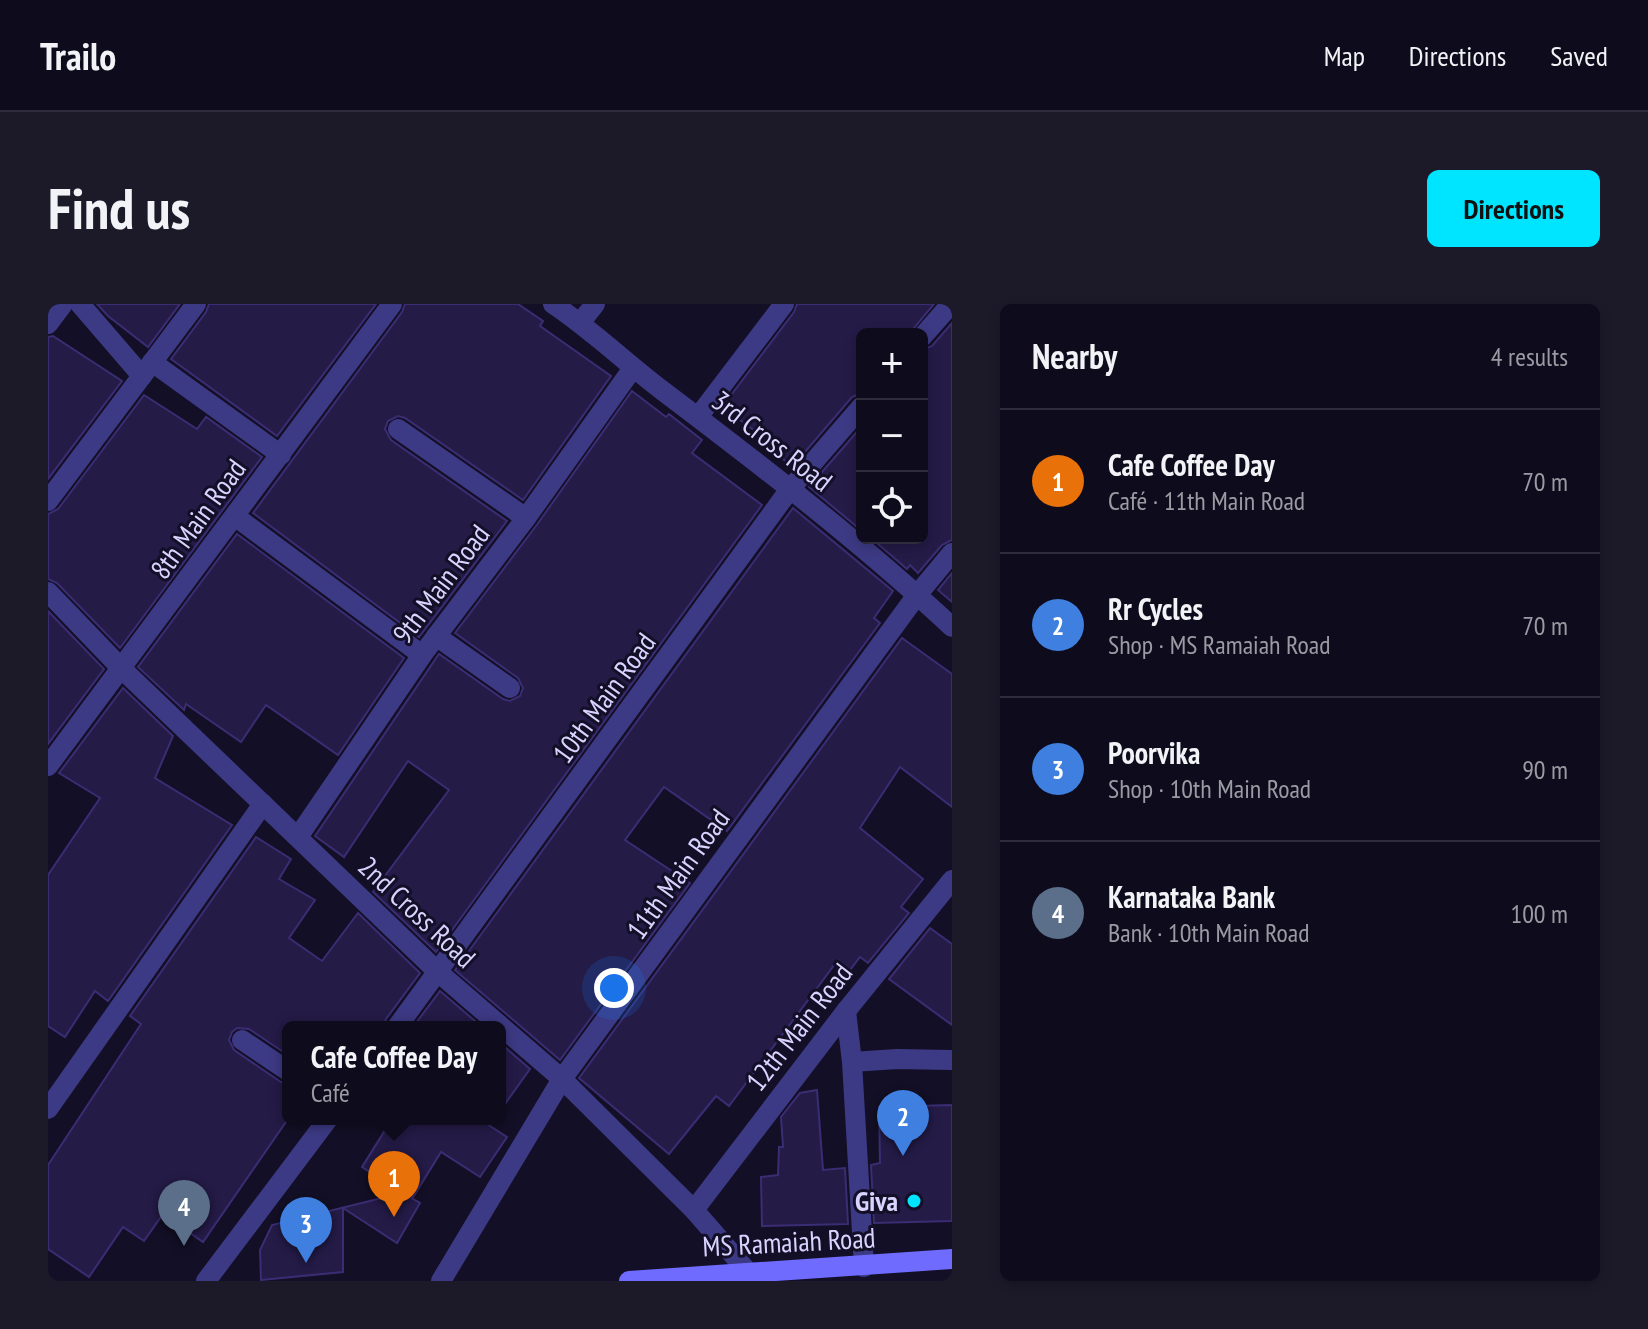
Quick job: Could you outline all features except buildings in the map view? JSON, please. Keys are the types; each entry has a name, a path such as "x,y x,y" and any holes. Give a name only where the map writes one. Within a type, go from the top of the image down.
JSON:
{"main road":[{"name":"MS Ramaiah Road","path":"629,1281 748,1272 864,1274 952,1259"}],"street":[{"path":"48,324 63,304"},
{"path":"80,304 147,369 281,455"},
{"path":"48,501 196,304"},
{"name":"8th Main Road","path":"48,766 392,304"},
{"name":"3rd Cross Road","path":"553,304 790,489 952,627"},
{"path":"580,323 595,304"},
{"path":"698,417 784,304"},
{"path":"928,330 951,304"},
{"name":"9th Main Road","path":"298,837 422,655 526,518 633,368"},
{"name":"10th Main Road","path":"401,1021 790,489 856,413"},
{"path":"398,429 526,518"},
{"path":"236,517 422,655"},
{"name":"11th Main Road","path":"441,1281 562,1079 917,595 952,553"},
{"name":"2nd Cross Road","path":"48,592 122,669 438,972 495,1021"},
{"path":"436,636 510,688"},
{"path":"48,1109 263,804"},
{"name":"12th Main Road","path":"694,1210 846,1011 952,880"},
{"path":"846,1011 852,1062 864,1274"},
{"name":"2nd Cross Road","path":"506,1031 562,1079 694,1210 748,1272"},
{"path":"242,1040 282,1067"},
{"path":"852,1062 952,1060"},
{"path":"206,1281 323,1125"}],"place":[{"name":"Rr Cycles","path":"903,1156"},
{"name":"Giva","path":"914,1201"},
{"name":"Cafe Coffee Day","path":"394,1217"},
{"name":"Karnataka Bank","path":"184,1246"},
{"name":"Poorvika","path":"306,1263"}]}
